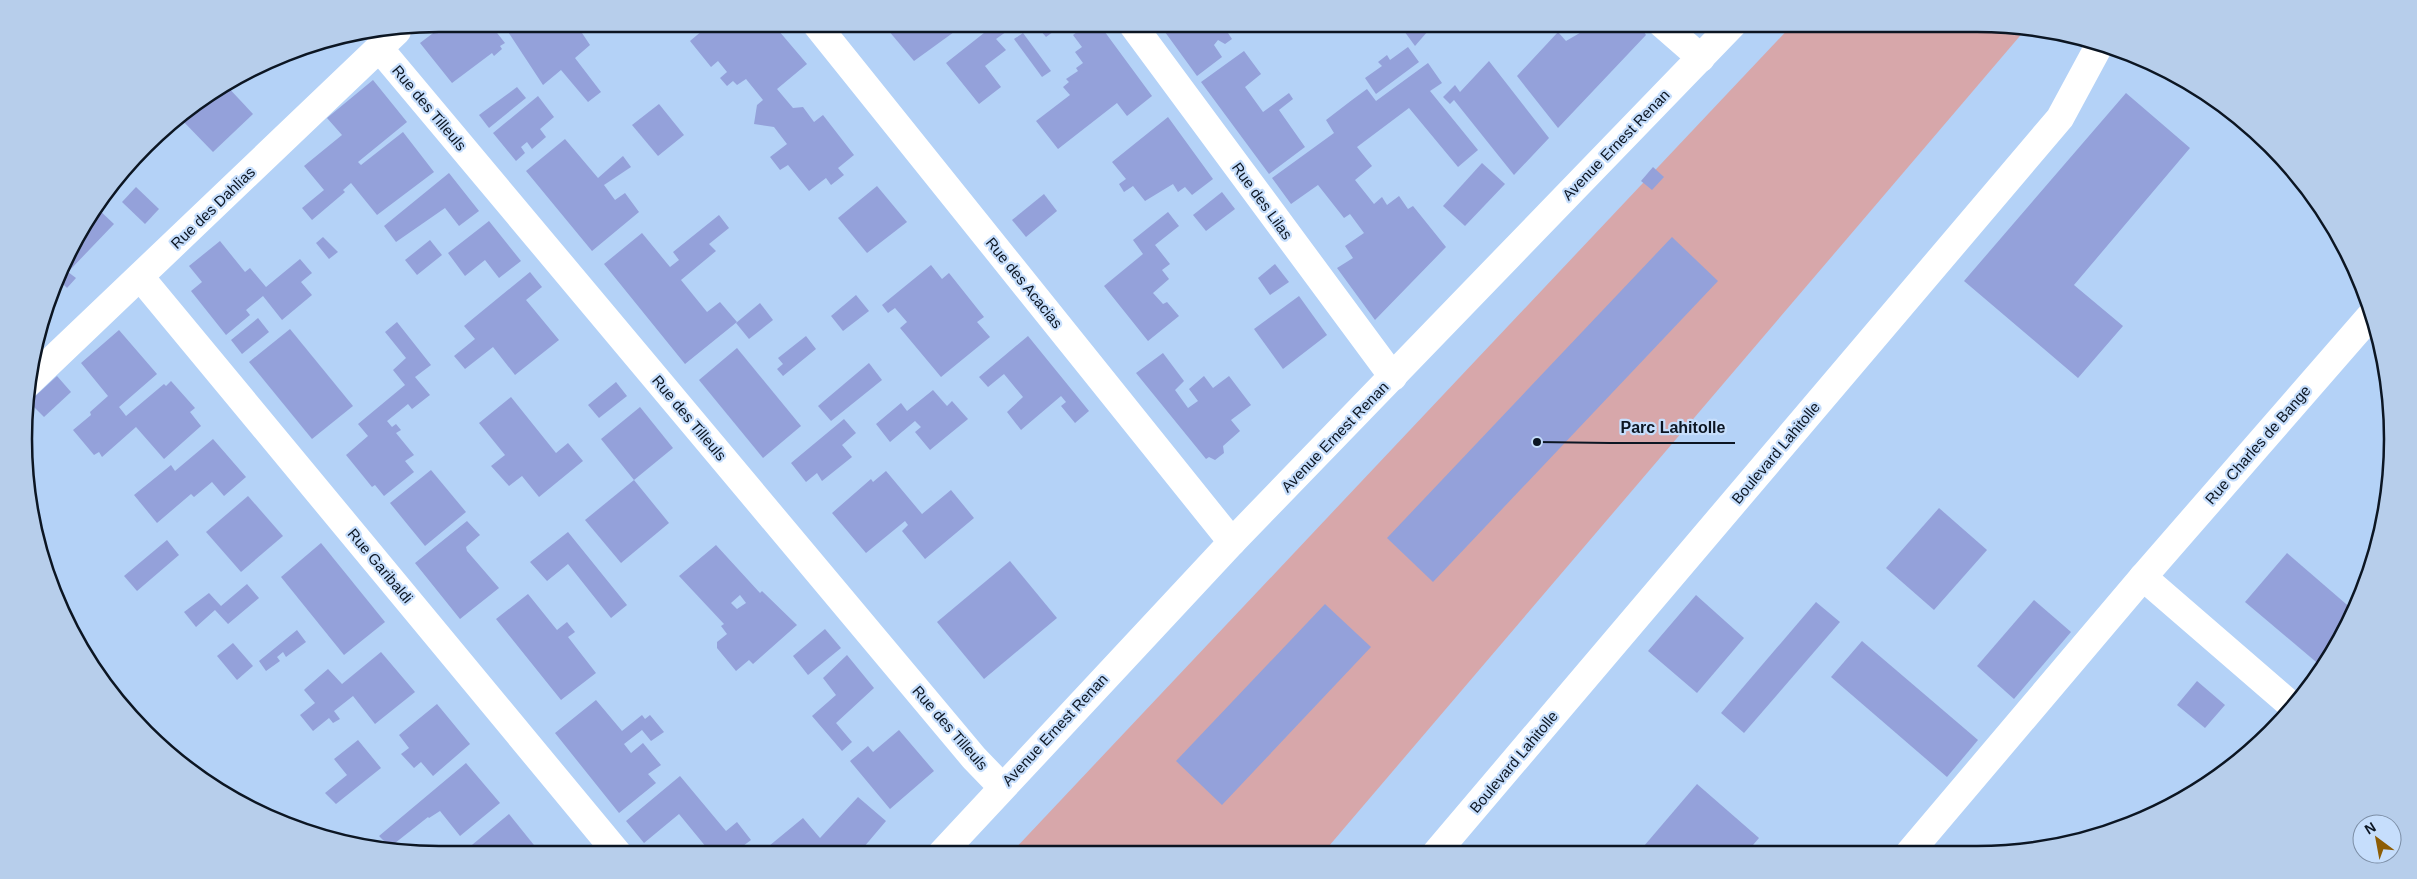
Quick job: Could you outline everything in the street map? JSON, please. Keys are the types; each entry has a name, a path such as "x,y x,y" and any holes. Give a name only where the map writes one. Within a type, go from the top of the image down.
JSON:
{"street":[{"name":"Rue des Acacias","path":"822,32 1232,542"},
{"name":"Rue des Lilas","path":"1138,32 1392,377"},
{"path":"1671,32 1701,58"},
{"name":"Avenue Ernest Renan","path":"948,846 1232,542 1725,32"},
{"name":"Rue des Dahlias","path":"38,375 141,278 388,39"},
{"name":"Rue des Tilleuls","path":"388,39 974,758 1002,787"},
{"name":"Boulevard Lahitolle","path":"1442,846 2060,118 2097,50"},
{"name":"Rue Garibaldi","path":"141,278 612,846"},
{"name":"Rue Charles de Bange","path":"1915,846 2143,578 2367,320"},
{"path":"2143,578 2288,702"}],"shaded area":[{"path":"1785,32 1978,32 2021,35 1329,846 1018,846"}],"building":[{"path":"434,32 496,32 505,43 500,46 502,49 494,56 492,53 452,83 420,43"},
{"path":"508,32 581,32 590,45 575,58 601,92 588,102 561,70 543,85"},
{"path":"701,32 780,32 807,64 777,89 793,108 803,107 814,122 823,115 854,155 838,168 844,175 831,185 826,178 809,191 788,165 780,170 770,157 787,144 774,127 754,124 757,105 763,100 746,79 737,85 733,81 727,86 720,78 727,72 718,61 711,67 690,41"},
{"path":"890,32 954,32 914,61"},
{"path":"985,32 1006,32 996,39 1006,50 985,66 1001,87 979,104 946,63"},
{"path":"1042,32 1053,32 1046,37"},
{"path":"1077,32 1105,32 1152,96 1127,116 1117,103 1058,149 1036,121 1070,95 1063,87 1069,82 1066,79 1078,71 1076,68 1083,63 1075,52 1082,47 1073,35"},
{"path":"1165,32 1227,32 1232,39 1225,44 1218,40 1214,45 1222,57 1197,76"},
{"path":"1405,32 1427,32 1415,46"},
{"path":"1558,32 1566,41 1581,32 1644,32 1646,35 1558,128 1517,76"},
{"path":"1023,33 1051,71 1042,77 1014,39"},
{"path":"1408,47 1419,62 1376,94 1365,78 1382,66 1378,62 1387,55 1390,60"},
{"path":"1244,51 1261,74 1245,87 1263,112 1289,93 1293,99 1279,110 1305,147 1269,174 1201,82"},
{"path":"1489,61 1549,138 1514,175 1454,100 1450,104 1443,97 1455,85 1460,92"},
{"path":"1428,63 1442,83 1430,91 1478,150 1458,167 1409,108 1357,147 1372,166 1355,180 1374,204 1382,197 1387,205 1399,196 1408,209 1413,206 1446,247 1375,320 1337,268 1353,258 1345,246 1364,233 1350,214 1344,218 1318,185 1291,204 1272,178 1334,133 1326,120 1352,100 1367,89 1376,101"},
{"path":"373,80 407,122 358,162 361,165 403,132 434,172 377,215 351,183 343,190 345,192 312,220 302,208 324,190 304,166 342,135 327,118"},
{"path":"517,87 526,98 489,128 479,115"},
{"path":"231,90 253,114 213,152 185,123"},
{"path":"2126,93 2190,148 2074,285 2123,326 2078,378 1964,281"},
{"path":"538,96 554,117 540,129 546,137 532,149 527,142 521,147 525,153 516,161 493,133"},
{"path":"659,104 684,135 658,156 632,125"},
{"path":"1168,117 1213,179 1192,195 1185,187 1178,192 1173,184 1145,201 1133,186 1124,192 1119,184 1126,179 1112,162"},
{"path":"565,139 598,178 623,156 631,167 604,185 615,200 625,193 639,212 592,251 526,171"},
{"path":"1482,163 1505,184 1465,226 1443,206"},
{"path":"1653,167 1664,177 1652,190 1641,181"},
{"path":"449,173 479,211 459,226 445,208 396,242 384,226"},
{"path":"877,186 907,222 867,253 838,218"},
{"path":"136,187 159,209 145,224 122,202"},
{"path":"1222,192 1235,209 1206,231 1193,215"},
{"path":"1044,194 1057,211 1026,237 1012,220"},
{"path":"102,212 114,224 69,271"},
{"path":"1168,212 1179,226 1155,245 1170,264 1162,270 1169,279 1153,293 1163,304 1167,302 1179,316 1148,341 1104,286 1143,254 1133,240"},
{"path":"719,215 729,228 709,244 716,251 681,280 707,312 720,302 737,322 685,364 604,264 642,233 670,267 679,260 673,252"},
{"path":"489,221 521,261 499,278 485,260 465,276 448,253"},
{"path":"323,237 338,252 329,259 316,243"},
{"path":"1672,237 1718,281 1433,582 1387,538"},
{"path":"430,240 442,255 417,275 405,260"},
{"path":"220,241 245,272 250,268 266,287 300,259 312,273 301,282 312,295 282,320 263,296 246,310 250,315 226,335 191,291 202,282 189,266"},
{"path":"1275,264 1289,282 1270,295 1258,278"},
{"path":"931,265 942,279 949,273 984,317 977,322 990,337 941,377 900,328 907,322 895,308 888,313 882,305"},
{"path":"68,272 76,278 67,288 63,284"},
{"path":"530,272 542,287 526,300 559,340 515,375 493,347 465,369 454,356 475,339 464,326"},
{"path":"856,295 869,311 843,331 831,316"},
{"path":"1299,296 1327,335 1283,369 1254,329"},
{"path":"760,303 773,320 749,339 736,323"},
{"path":"258,318 269,332 242,354 231,340"},
{"path":"397,322 431,365 415,377 430,395 412,409 408,404 387,421 392,427 396,424 401,430 396,433 414,455 405,461 414,472 384,496 375,485 372,487 346,455 368,436 358,424 405,385 393,370 406,358 385,332"},
{"path":"290,329 353,406 312,439 249,362"},
{"path":"119,330 157,374 119,407 126,416 164,384 166,386 171,381 195,408 190,412 201,426 164,459 136,427 102,457 99,452 94,455 73,430 91,415 90,412 108,396 81,363"},
{"path":"806,336 816,349 783,376 777,369 783,364 778,358"},
{"path":"1028,336 1089,411 1075,423 1061,406 1066,402 1061,396 1021,430 1007,412 1023,397 1004,374 988,387 979,377"},
{"path":"737,348 801,426 763,458 699,380"},
{"path":"1163,353 1184,381 1175,390 1188,408 1198,401 1189,389 1204,376 1213,388 1229,376 1251,405 1231,420 1240,431 1223,446 1224,453 1215,460 1209,457 1206,459 1136,373"},
{"path":"869,363 882,380 831,421 818,406"},
{"path":"57,376 71,392 44,417 34,407 35,397"},
{"path":"616,382 627,396 599,418 588,405"},
{"path":"933,390 947,406 952,401 968,419 930,450 915,432 921,427 915,421 890,442 876,424 901,403 907,411"},
{"path":"511,397 556,453 568,443 583,461 539,497 522,476 509,486 491,466 505,455 479,423"},
{"path":"640,407 673,448 634,480 601,439"},
{"path":"844,419 856,433 842,445 852,457 822,481 817,473 806,482 791,463"},
{"path":"213,439 246,477 224,496 212,482 194,497 191,494 157,523 134,495 171,465 175,471"},
{"path":"431,470 466,512 425,546 390,503"},
{"path":"886,471 922,514 951,490 974,518 925,559 902,531 908,525 905,521 866,553 832,513 871,479 873,482"},
{"path":"634,480 669,523 621,563 585,520"},
{"path":"248,496 283,536 241,572 206,532"},
{"path":"1939,508 1987,550 1934,610 1886,568"},
{"path":"467,521 480,535 466,547 467,551 499,588 460,619 415,563"},
{"path":"568,532 627,605 611,618 568,564 547,581 530,562"},
{"path":"167,540 179,555 137,591 124,576"},
{"path":"321,543 385,622 344,655 281,577"},
{"path":"716,545 760,593 762,591 797,625 753,664 749,660 736,671 717,648 717,642 727,634 721,626 724,624 679,576","holes":["740,595 746,603 737,609 731,603"]},
{"path":"2287,553 2349,606 2318,663 2245,602"},
{"path":"1010,561 1057,618 984,679 937,622"},
{"path":"247,584 259,598 228,624 215,610 196,627 184,612 209,593 221,606"},
{"path":"528,594 557,630 567,622 575,632 568,637 596,673 561,700 496,619"},
{"path":"1696,595 1744,638 1697,693 1648,651"},
{"path":"2034,600 2071,632 2014,699 1977,666"},
{"path":"1816,602 1840,622 1744,733 1721,713"},
{"path":"1325,604 1371,647 1222,805 1176,761"},
{"path":"825,629 841,648 808,675 793,656"},
{"path":"297,630 306,642 286,657 283,652 277,657 280,661 266,671 259,661"},
{"path":"1862,641 1978,740 1947,777 1831,677"},
{"path":"233,643 253,666 237,680 217,656"},
{"path":"381,652 415,692 375,724 353,696 334,711 340,719 333,723 329,718 313,731 300,715 315,703 304,690 328,669 342,684"},
{"path":"847,655 874,688 836,723 852,742 842,751 812,716 836,695 823,678"},
{"path":"2197,681 2225,705 2205,728 2177,705"},
{"path":"596,700 622,731 642,715 645,719 650,715 664,732 651,741 642,730 624,744 631,753 643,743 661,765 648,774 656,783 619,813 555,733"},
{"path":"437,704 470,744 433,776 421,762 414,768 401,754 409,748 399,735"},
{"path":"899,730 934,771 890,809 850,761 868,746 873,752"},
{"path":"358,740 381,768 336,804 325,793 347,775 334,759"},
{"path":"466,763 500,803 460,836 440,811 428,817 394,844 386,843 379,836"},
{"path":"680,776 726,831 737,822 751,840 743,846 705,846 679,814 644,843 626,821"},
{"path":"1697,784 1759,838 1752,846 1644,846"},
{"path":"858,797 886,821 865,846 769,846 803,818 820,838"},
{"path":"509,814 535,846 471,846"}],"place":[{"name":"Parc Lahitolle","path":"1537,442"}]}
